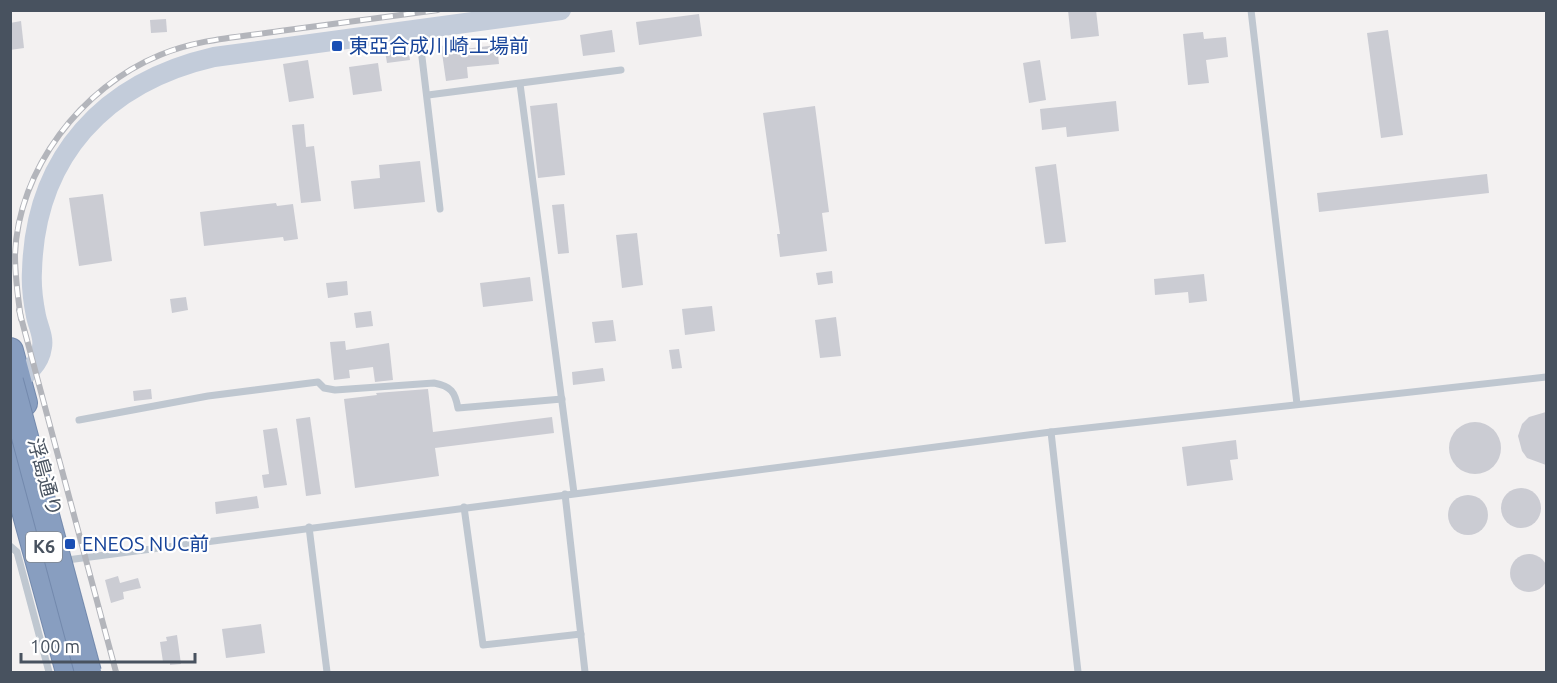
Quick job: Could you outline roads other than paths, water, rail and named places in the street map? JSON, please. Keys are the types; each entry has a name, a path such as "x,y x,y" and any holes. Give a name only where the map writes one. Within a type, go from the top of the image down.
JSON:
{"highway":[{"name":"浮島通り","path":"10,351 13,381 98,672"},
{"name":"K6","path":"13,381 88,672"},
{"name":"K6","path":"10,422 78,672"},
{"name":"浮島通り","path":"12,469 69,672"}],"street":[{"path":"13,381 34,366 40,357 43,344 35,315 32,273 33,245 46,192 71,146 110,105 131,88 196,61 561,10"}],"lane":[{"path":"1251,10 1297,404"},
{"path":"419,29 440,209"},
{"path":"428,95 621,70"},
{"path":"520,84 574,493"},
{"path":"67,560 1051,432 1546,377"},
{"path":"79,420 208,396 318,382 324,388 335,390 434,383 451,388 458,408 562,399"},
{"path":"1051,432 1078,672"},
{"path":"565,494 585,672"},
{"path":"464,507 483,645 581,634"},
{"path":"309,527 327,672"},
{"path":"10,546 17,552 49,672"}],"railway":[{"path":"21,319 15,255 19,223 28,192 42,162 59,135 105,88 131,69 160,55 189,45 438,10"},
{"path":"19,310 116,672"}],"place":[{"name":"東亞合成川崎工場前","path":"337,46"},
{"name":"ENEOS NUC前","path":"70,544"}]}
